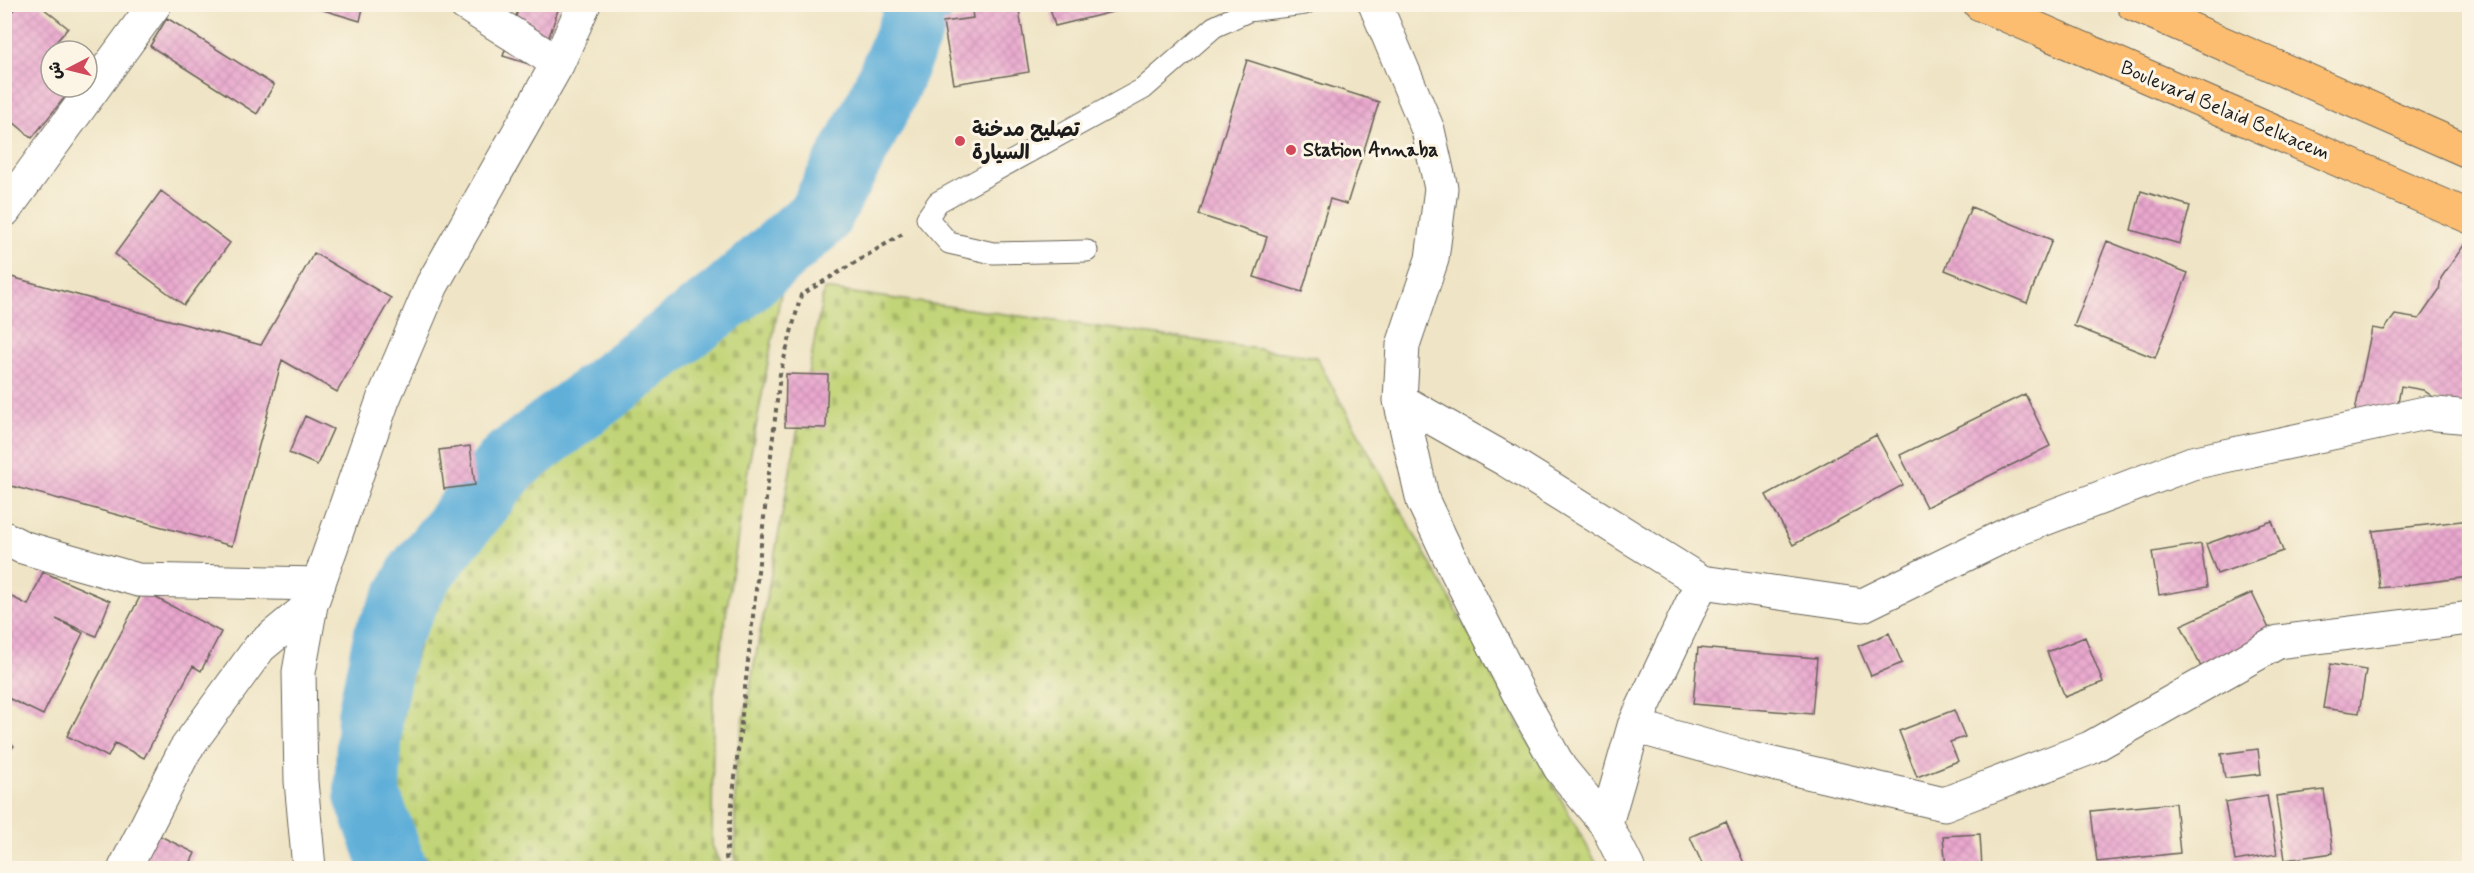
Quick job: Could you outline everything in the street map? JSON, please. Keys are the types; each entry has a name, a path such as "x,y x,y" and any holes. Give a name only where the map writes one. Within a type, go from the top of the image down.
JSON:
{"main road":[{"name":"Boulevard Belaid Belkacem","path":"1980,4 2469,217"},
{"path":"2133,4 2469,152"}],"street":[{"path":"10,192 155,4"},
{"path":"465,4 558,63"},
{"path":"309,868 301,781 299,672 315,594 383,400 432,285 558,63 584,4"},
{"path":"1375,4 1428,130 1441,188 1432,259 1403,345 1400,400 1423,501 1520,696 1560,768 1606,824 1628,868"},
{"path":"1400,400 1506,460 1702,582 1863,605 2018,529 2192,463 2425,413 2469,417"},
{"path":"10,552 138,580 315,594"},
{"path":"1606,824 1634,726 1702,582"},
{"path":"124,868 185,750 261,647 315,594"},
{"path":"1634,726 1752,759 1944,804 2090,748 2278,642 2469,618"}],"lane":[{"path":"1087,251 993,253 949,243 927,218 938,202 1143,89 1214,27 1248,11 1305,4"}],"path":[{"path":"730,868 726,858 780,374 801,295 927,218"}],"green space":[{"path":"787,261 748,469 713,701 712,845 722,868 431,868 395,811 388,755 429,610 521,476"},
{"path":"824,289 1316,357 1599,868 739,868 735,861 735,768"}],"building":[{"path":"18,4 38,4 68,28 59,39 39,39 39,99 63,99 32,138 13,122 4,132 4,22"},
{"path":"303,4 364,4 360,21"},
{"path":"520,4 560,4 539,67 503,56"},
{"path":"971,4 1018,4 1029,72 954,84 943,22 973,18"},
{"path":"1049,4 1141,4 1141,5 1055,26"},
{"path":"167,18 274,85 257,114 150,46"},
{"name":"Station Annaba","path":"1247,60 1379,102 1347,204 1330,199 1302,292 1254,277 1267,237 1199,215"},
{"path":"161,191 230,243 184,305 115,254"},
{"path":"2141,191 2190,206 2180,244 2131,230"},
{"path":"1971,207 2052,240 2027,303 1945,270"},
{"path":"2107,241 2188,273 2155,358 2074,326"},
{"path":"2464,245 2470,246 2470,414 2458,414 2423,390 2401,386 2393,432 2355,411 2372,328 2384,330 2395,315 2419,319 2439,290 2441,278"},
{"path":"314,253 391,298 337,392 282,360 232,546 4,484 4,275 261,345"},
{"path":"786,374 828,375 826,428 785,427"},
{"path":"2025,394 2050,446 1926,507 1900,455"},
{"path":"305,416 333,429 317,465 289,453"},
{"path":"1876,435 1903,485 1793,545 1766,495"},
{"path":"470,446 475,485 444,489 439,450"},
{"path":"2470,520 2470,577 2380,588 2373,531"},
{"path":"2272,521 2283,551 2217,574 2206,544"},
{"path":"2201,544 2207,587 2159,595 2152,552"},
{"path":"43,572 110,601 96,636 56,619 83,633 43,715 4,696 4,593 28,605"},
{"path":"143,591 221,632 201,671 193,666 144,758 115,743 108,757 67,736"},
{"path":"2252,593 2272,635 2201,667 2181,625"},
{"path":"1889,633 1902,663 1871,676 1858,646"},
{"path":"2085,637 2103,682 2065,697 2047,652"},
{"path":"1698,648 1817,658 1812,714 1693,704"},
{"path":"2330,664 2366,670 2359,713 2323,708"},
{"path":"1954,710 1965,737 1950,742 1958,761 1917,777 1899,731"},
{"path":"4,739 14,746 4,758"},
{"path":"2258,749 2261,774 2225,778 2221,754"},
{"path":"2324,790 2333,853 2285,860 2276,796"},
{"path":"2267,795 2277,854 2235,861 2225,802"},
{"path":"2175,803 2180,853 2097,862 2091,811"},
{"path":"1726,821 1746,868 1704,868 1690,837"},
{"path":"152,832 195,853 188,868 135,868"},
{"path":"1980,834 1982,868 1946,868 1943,836"}],"waterway":[{"path":"394,868 367,795 370,716 386,638 420,573 509,462 727,297 819,217 880,102 921,4"}],"place":[{"name":"تصليح مدخنة السيارة","path":"960,141"},
{"name":"Station Annaba","path":"1291,150"}]}
